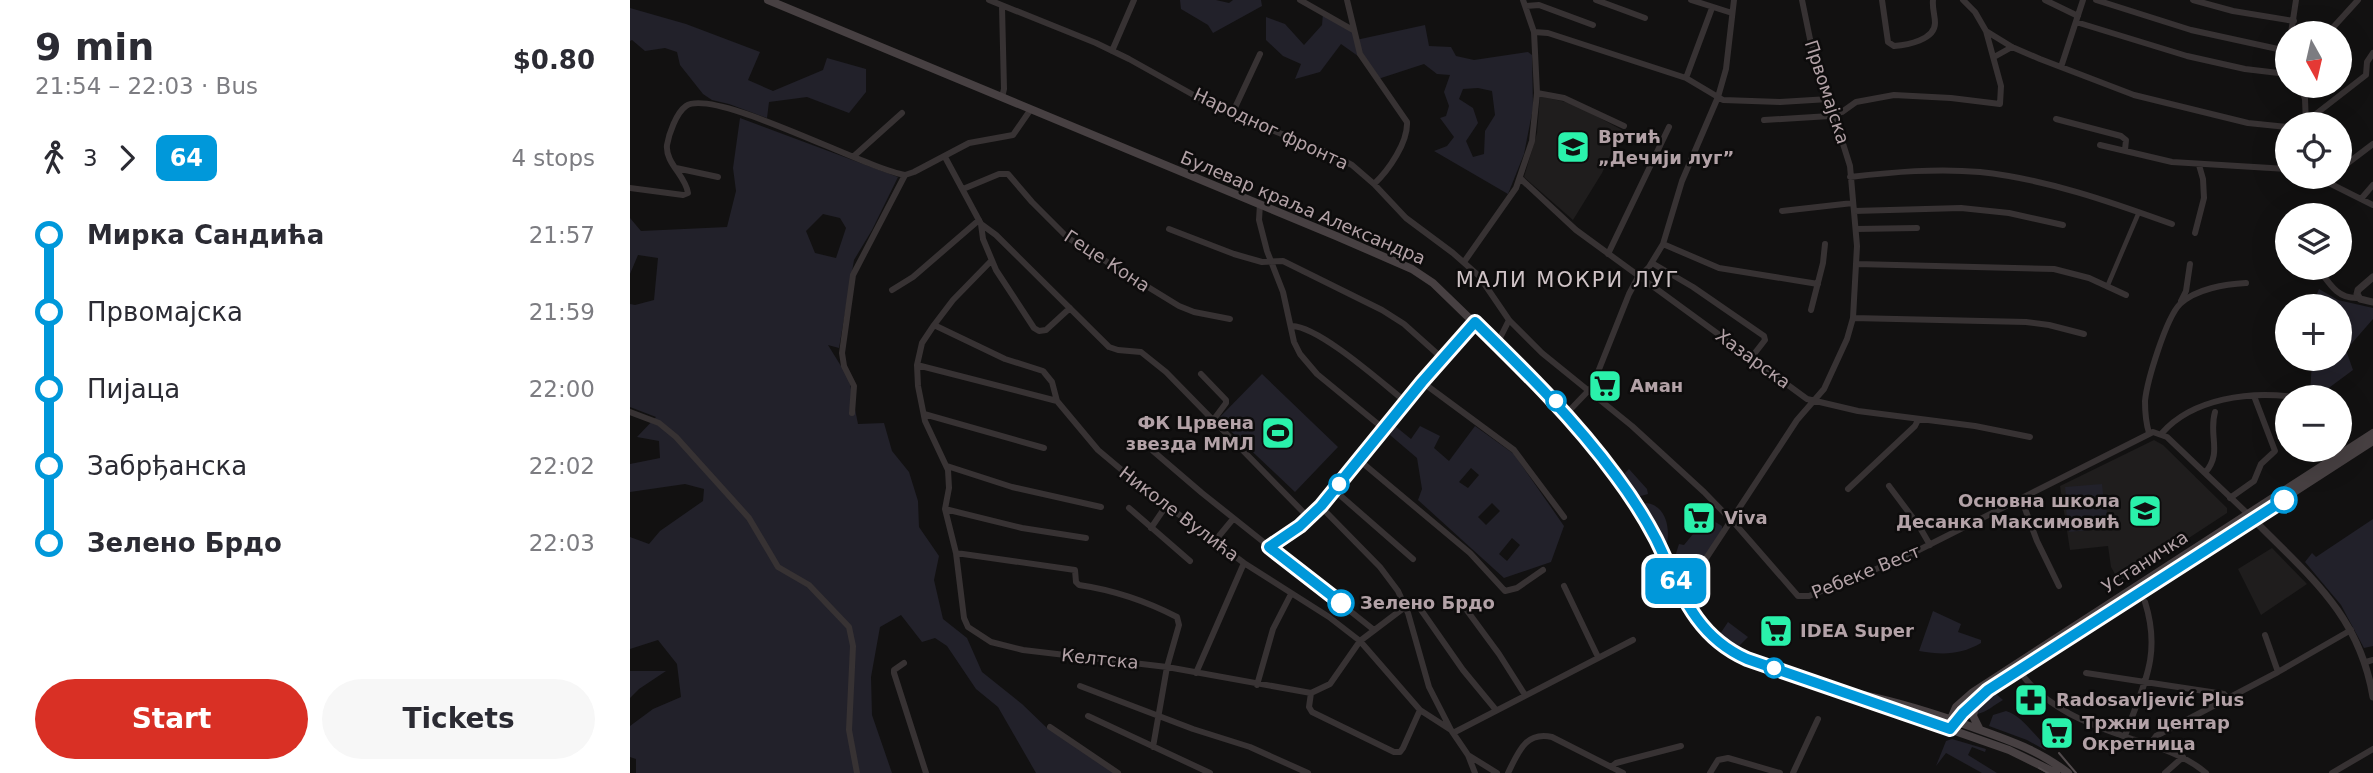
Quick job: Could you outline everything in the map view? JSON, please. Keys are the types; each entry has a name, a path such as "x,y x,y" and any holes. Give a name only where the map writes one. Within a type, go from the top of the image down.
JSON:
{"main road":[{"name":"Булевар краља Александра","path":"768,0 1417,272 1439,288 1567,413 1636,502 1682,596 1698,622 1730,650 1838,689 1951,724 1981,730 2033,749 2068,773"},
{"name":"Устаничка","path":"2251,517 2373,433"},
{"name":"Устаничка","path":"1951,724 1956,707 1973,692 2017,668 2373,441"},
{"name":"Устаничка","path":"1951,724 2017,668"},
{"name":"Булевар краља Александра","path":"1838,689 1931,712 2056,773"},
{"path":"1978,699 1973,716 1981,730"},
{"path":"1931,712 1956,707"}],"street":[{"name":"Народног фронта","path":"989,0 1064,29 1232,114 1342,159 1374,184 1406,218 1464,262 1489,289 1509,320 1542,353 1632,426 1731,519 1794,595"},
{"path":"1112,51 1133,0"},
{"path":"1300,0 1353,30"},
{"path":"1347,0 1360,54 1406,122 1404,138 1384,173 1374,184"},
{"path":"1596,0 1645,18"},
{"path":"1691,0 1732,13"},
{"path":"1567,413 1589,391 1629,294 1663,243 1682,181 1718,97 1726,69 1734,0"},
{"name":"Првомајска","path":"1682,596 1797,420 1814,401 1833,371 1853,318 1857,264 1856,229 1848,158 1810,39 1802,0"},
{"path":"1882,0 1888,42 1891,46 1923,38 1933,30 1933,0"},
{"path":"1764,120 1835,115 1856,102 1886,96 1929,96 2000,104 2001,86 1986,31 1975,12 1963,0"},
{"path":"2045,0 2077,19 2187,56 2275,73"},
{"path":"2061,67 2083,0"},
{"path":"2096,0 2200,33 2275,48"},
{"path":"2193,0 2233,11 2294,21 2296,0"},
{"path":"2339,21 2358,0"},
{"path":"1464,262 1521,179 1534,131 1537,93 1534,32 1524,3 1539,5 1593,25"},
{"path":"1002,7 1002,97"},
{"path":"1686,78 1712,8"},
{"path":"1986,31 2012,47 2134,94 2248,122 2275,125"},
{"path":"1534,32 1548,33 1686,78 1718,97 1733,101 1829,99"},
{"path":"1994,57 2012,47"},
{"path":"2320,112 2366,75 2366,63 2373,53"},
{"path":"1232,114 1260,54"},
{"path":"1537,93 1564,98 1624,126"},
{"path":"630,188 683,195 688,193 667,153 670,134 686,106 700,104 740,113 905,175"},
{"path":"852,413 854,386 844,366 842,353 853,275 905,175 969,143 1013,135 1031,109"},
{"path":"854,156 902,113"},
{"path":"2056,119 2121,136 2126,140 2125,150"},
{"path":"1608,254 1670,127"},
{"path":"2352,160 2373,144"},
{"path":"2100,145 2172,162 2275,168"},
{"path":"945,157 980,222 991,261 1036,330 1046,330 1070,308"},
{"path":"2195,233 2204,194 2199,165"},
{"path":"676,168 718,177"},
{"path":"1850,177 1933,171 1982,173 2057,188 2172,224"},
{"name":"Геце Кона","path":"963,190 999,174 1008,174 1055,226 1086,250 1179,306 1194,312 1230,319"},
{"name":"Хазарска","path":"1521,179 1576,230 1805,398 1858,411 1975,426 2030,437"},
{"path":"2361,199 2373,185"},
{"path":"2343,189 2373,205"},
{"path":"1260,204 1259,220 1270,261 1283,292 1296,347 1311,368 1384,429"},
{"path":"1782,211 1854,207 1961,208 2063,225"},
{"path":"2107,287 2139,212"},
{"path":"892,290 913,277 980,222"},
{"path":"980,222 1109,347 1144,353 1214,419 1310,517"},
{"path":"1856,229 1917,228"},
{"path":"1169,229 1234,254 1259,261 1283,261 1382,310 1404,324 1443,358"},
{"path":"1663,243 1719,268 1818,284"},
{"path":"1811,310 1825,244"},
{"path":"991,261 953,300 922,343 917,365 918,386 928,428 947,466 1012,487 1101,507"},
{"path":"1652,263 1764,335 1765,340 1751,358"},
{"path":"1857,264 2054,269 2089,278 2126,295"},
{"path":"2149,433 2146,396 2166,328 2186,291 2190,264"},
{"path":"2358,298 2358,290 2373,277"},
{"path":"2326,280 2342,297 2373,302"},
{"path":"2181,303 2217,287 2246,283"},
{"path":"1853,318 2026,322 2057,326 2084,334"},
{"path":"1497,344 1509,320"},
{"path":"1269,547 1321,506 1422,382 1475,322"},
{"name":"Николе Вулића","path":"934,325 1005,359 1043,371 1052,382 1057,401 1098,450 1166,506 1244,563 1329,617 1360,641 1420,710"},
{"path":"1292,326 1301,327 1339,350 1406,402"},
{"path":"917,365 1057,401"},
{"path":"1201,374 1226,400 1214,419"},
{"path":"1422,382 1514,450 1564,517"},
{"path":"2230,498 2253,481 2261,464 2275,451 2254,396"},
{"path":"2275,397 2254,396 2215,402 2176,419 2162,433 2324,591 2369,661 2373,697"},
{"path":"630,412 659,423 676,437 749,518 778,567 809,585 847,624 853,646 849,730 857,773"},
{"path":"2205,473 2215,456 2212,428 2215,412"},
{"path":"924,414 1044,448"},
{"path":"1848,489 1915,426 1917,420"},
{"name":"Ребеке Вест","path":"1794,595 1809,596 1868,573 1930,545 2149,433 2162,433"},
{"path":"1153,451 1233,519 1374,630"},
{"path":"1359,460 1461,545 1505,591 1517,588 1543,570"},
{"name":"Келтска","path":"947,466 949,481 945,509 956,553 965,622 971,631 983,638 1023,650 1167,667 1311,694"},
{"path":"1889,486 1930,545"},
{"path":"1334,490 1413,559"},
{"path":"2021,498 2059,586"},
{"path":"1151,528 1166,506"},
{"path":"1321,506 1390,578 1405,607 1429,687 1468,755 1475,773"},
{"path":"1129,508 1190,561"},
{"path":"945,509 1022,528 1086,538"},
{"path":"1214,541 1233,519"},
{"path":"956,553 1075,570 1076,582 1079,585 1129,596 1175,615 1179,623 1167,667 1153,747"},
{"path":"1196,673 1244,563"},
{"path":"1564,586 1598,657"},
{"path":"1257,685 1273,629 1291,594"},
{"path":"1460,601 1525,695"},
{"path":"2125,736 2153,648 2151,622 2144,602"},
{"path":"1405,607 1360,641 1334,680 1321,691 1311,694 1309,707 1312,712 1394,752 1400,752 1403,748 1420,710 1452,731"},
{"path":"1419,607 1463,670 1496,710"},
{"path":"2150,744 2157,736 2351,630"},
{"path":"2265,635 2278,672"},
{"path":"1452,731 1633,640"},
{"path":"904,663 894,670 894,673 926,773"},
{"path":"2017,668 2031,687 2057,707 2183,757 2206,773"},
{"path":"2086,673 2224,694 2228,698"},
{"path":"1080,686 1250,747 1308,773"},
{"path":"1088,716 1210,773"},
{"path":"1793,773 1818,719"},
{"path":"1050,727 1118,773"},
{"path":"1508,773 1523,744 1538,736 1552,737 1623,773"},
{"path":"1611,767 1616,763 1681,747"},
{"path":"2332,773 2373,749"},
{"path":"1468,755 1497,773"},
{"path":"2165,773 2183,757"},
{"path":"1710,773 1718,760 1728,758 1780,773"}],"shaded area":[{"path":"1180,0 1216,0 1229,3 1233,0 1261,0 1262,6 1213,33 1208,25 1181,9"},
{"path":"630,8 686,24 760,52 748,80 773,91 823,70 827,58 866,69 866,92 849,113 807,97 769,102 767,118 712,100 703,94 680,65 677,52 665,48 645,51 630,41"},
{"path":"1323,13 1353,30 1356,40 1425,25 1429,46 1451,47 1456,56 1474,60 1528,52 1532,55 1533,108 1524,154 1508,194 1434,151 1447,146 1454,137 1440,118 1446,116 1449,106 1444,92 1450,75 1437,74 1424,64 1378,79 1365,61 1341,44 1320,72 1295,79 1301,64 1283,56 1266,40 1266,17 1285,24 1304,45 1322,25","holes":["1463,89 1492,91 1495,115 1485,131 1484,154 1473,157 1466,141 1478,123 1473,108 1459,99"]},
{"name":"Вртић „Дечији луг”","path":"1540,96 1574,104 1622,130 1602,173 1573,220 1524,177 1537,133"},
{"path":"740,118 898,177 854,260 839,348 828,345 849,379 858,424 884,423 892,451 909,472 918,501 919,527 939,556 934,580 943,619 967,638 982,672 1047,728 1118,773 1036,773 998,707 976,689 947,646 935,638 922,642 901,615 880,627 871,677 872,715 892,773 636,773 636,759 630,757 630,726 653,709 681,697 677,664 658,640 630,649 630,537 649,544 660,531 703,501 704,489 685,484 630,492 630,464 660,458 659,441 637,437 656,417 630,407 630,304 654,300 658,258 638,255 630,274 630,218 641,231 727,227 736,191 733,168","holes":["823,214 840,218 846,228 836,258 815,253 806,231"]},
{"path":"2352,303 2373,308 2373,319 2352,343"},
{"path":"2311,371 2352,371 2333,385 2311,385"},
{"name":"ФК Црвена звезда ММЛ","path":"1262,374 1338,447 1295,492 1218,419"},
{"path":"1395,426 1411,439 1420,426 1440,436 1434,448 1449,461 1475,426 1514,454 1564,526 1551,562 1504,578 1418,500 1422,489 1417,458 1390,435","holes":["1471,468 1479,475 1468,488 1459,482","1492,503 1500,511 1486,525 1478,517","1512,538 1520,545 1507,561 1499,554"]},
{"name":"Основна школа Десанка Максимовић","path":"2154,440 2163,445 2227,508 2227,513 2120,583 2111,567 2108,546 2070,550 2060,486"},
{"path":"1629,469 1647,489 1648,494 1637,497 1621,477"},
{"path":"2102,484 2104,502 2067,506 2065,487"},
{"path":"1646,503 1659,508 1666,520 1666,547 1643,506"},
{"path":"2106,505 2109,528 2069,532 2066,509"},
{"path":"2373,519 2373,646 2364,648 2341,605 2305,562 2312,553 2316,557"},
{"path":"1712,520 1722,526 1722,530 1692,576 1683,585 1672,566 1679,544 1684,545 1700,530 1699,527"},
{"path":"2272,548 2307,584 2261,615 2238,569"},
{"path":"1933,611 1961,624 1958,632 1981,640 1981,643 1951,653 1919,651"},
{"path":"1728,622 1748,637 1737,648 1720,634"},
{"path":"630,671 666,671 630,698"},
{"path":"1995,693 2003,700 1977,714 1979,706"},
{"path":"2006,711 2023,722 2048,747 2045,750 2027,740 1989,726 1993,715"},
{"path":"1952,739 1986,749 1985,752 1972,747 1968,755 1997,773 1982,773 1946,753 1936,766 1946,741"}],"tram line":[{"path":"2059,753 2076,773"},
{"path":"2039,768 2048,773"}],"bus line":[{"name":"64","path":"1341,603 1269,547 1300,526 1321,506 1422,382 1475,322 1567,413 1615,474 1643,514 1691,612 1716,640 1747,659 1950,729 1988,690 2284,500"}],"place":[{"name":"Вртић „Дечији луг”","path":"1573,147"},
{"name":"Аман","path":"1605,386"},
{"name":"ФК Црвена звезда ММЛ","path":"1278,433"},
{"name":"Основна школа Десанка Максимовић","path":"2145,511"},
{"name":"Viva","path":"1699,518"},
{"name":"Зелено Брдо","path":"1341,603"},
{"name":"IDEA Super","path":"1776,631"},
{"name":"Radosavljević Plus","path":"2031,700"},
{"name":"Тржни центар Окретница","path":"2057,733"}],"district":[{"name":"МАЛИ МОКРИ ЛУГ","path":"1568,280"}]}
